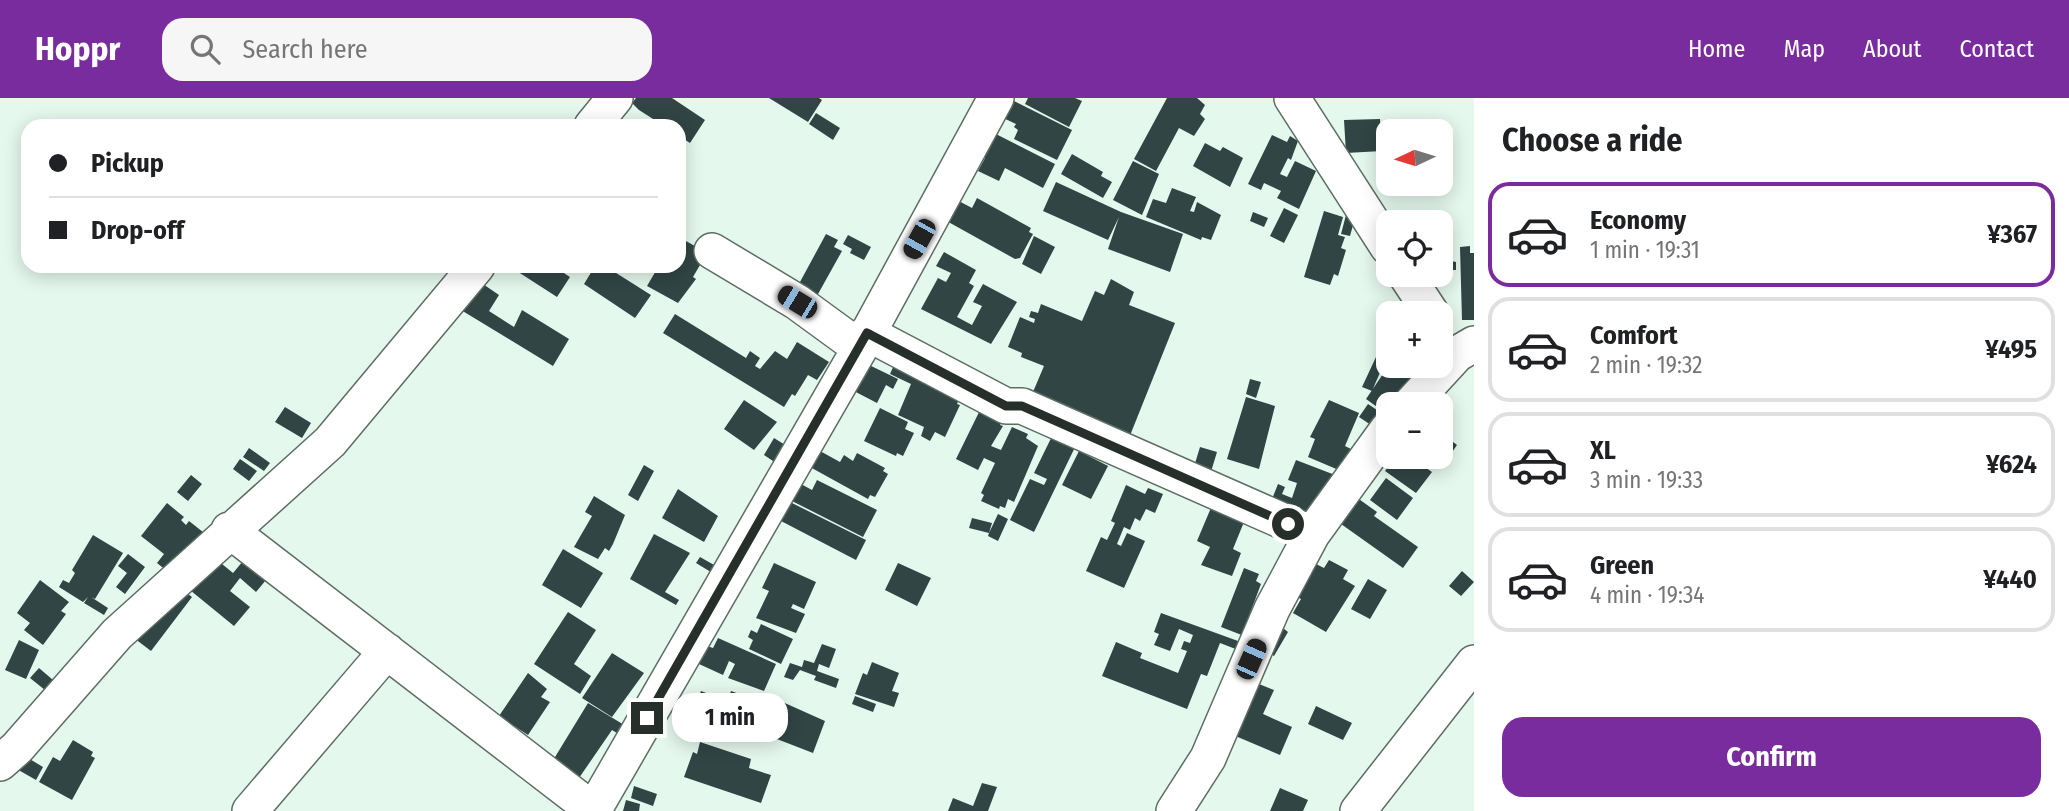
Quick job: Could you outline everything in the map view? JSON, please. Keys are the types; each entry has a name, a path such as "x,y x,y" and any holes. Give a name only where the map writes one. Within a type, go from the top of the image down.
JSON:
{"street":[{"path":"598,119 615,98"},
{"path":"229,530 593,810 863,340 996,98"},
{"path":"1292,98 1376,228"},
{"path":"712,251 863,340 1006,406 1022,406 1312,534"},
{"path":"0,763 17,748 117,634 229,530 330,442 471,273"},
{"path":"1419,392 1457,342"},
{"path":"1174,811 1208,758 1272,609 1312,534 1376,446"},
{"path":"250,811 387,651"},
{"path":"1357,811 1474,663"},
{"path":"1416,737 1474,695"}],"building":[{"path":"636,98 672,98 705,120 690,143 686,140 686,119 653,119 632,103"},
{"path":"769,98 819,98 822,100 808,122"},
{"path":"1008,98 1072,130 1057,160 1014,139 1018,130 1014,127 1016,124 999,116"},
{"path":"1028,98 1075,98 1082,101 1069,127 1025,104"},
{"path":"1167,98 1197,98 1205,105 1200,114 1205,119 1194,136 1179,128 1156,171 1134,159"},
{"path":"816,113 840,128 833,140 809,124"},
{"path":"1376,119 1376,151 1346,153 1344,120"},
{"path":"992,132 1055,164 1043,188 1005,168 999,181 978,171 985,158 980,156"},
{"path":"1272,135 1287,142 1290,136 1298,141 1291,160 1288,158 1280,174 1287,177 1295,161 1316,171 1299,209 1277,198 1281,191 1264,183 1261,190 1248,184"},
{"path":"1205,143 1220,151 1223,147 1243,158 1230,187 1193,166"},
{"path":"1072,154 1103,172 1101,176 1112,182 1103,198 1061,174"},
{"path":"1133,161 1159,174 1142,215 1113,200"},
{"path":"1056,182 1121,212 1183,234 1170,272 1108,249 1119,217 1108,240 1043,211"},
{"path":"1172,188 1196,197 1190,211 1194,212 1197,202 1221,215 1211,240 1202,237 1201,240 1146,217 1153,199 1166,203"},
{"path":"977,198 1031,228 1029,232 1033,234 1020,258 1015,259 943,219 955,199 972,208"},
{"path":"1284,208 1298,215 1284,243 1270,236"},
{"path":"1324,211 1343,217 1338,235 1345,237 1341,248 1346,250 1338,276 1334,274 1330,285 1304,277"},
{"path":"1253,212 1268,218 1264,227 1250,221"},
{"path":"1346,215 1355,218 1350,236 1341,234"},
{"path":"826,234 838,240 834,247 842,251 813,303 794,293"},
{"path":"848,235 871,247 864,260 850,253 852,249 843,244"},
{"path":"1034,236 1055,247 1041,274 1022,264"},
{"path":"686,241 707,253 693,277 696,279 678,303 647,286 655,273 686,273"},
{"path":"1470,246 1470,253 1474,253 1474,320 1462,320 1460,247"},
{"path":"944,252 976,270 969,283 974,286 957,317 972,325 982,306 973,302 983,284 1017,302 991,344 921,309 938,278 946,282 951,273 936,266"},
{"path":"520,273 564,273 570,277 557,297"},
{"path":"591,273 616,273 651,295 635,318 584,284"},
{"path":"1111,279 1134,292 1129,305 1175,323 1129,438 1030,399 1044,366 1021,357 1022,353 1008,347 1020,317 1034,323 1035,319 1029,317 1031,311 1038,313 1041,304 1082,321 1095,291 1104,295"},
{"path":"480,282 499,295 489,311 514,327 522,310 569,339 553,366 461,310"},
{"path":"675,314 746,358 750,351 760,358 755,366 760,369 775,351 787,359 797,342 829,362 817,380 808,375 795,396 792,394 784,407 663,333"},
{"path":"1376,357 1378,378 1372,391 1362,387"},
{"path":"867,364 898,379 893,389 886,385 877,403 850,389"},
{"path":"894,365 961,395 957,404 960,405 945,437 935,432 930,441 921,436 924,427 898,415 911,384 890,374"},
{"path":"1380,378 1411,378 1401,392 1376,392 1376,406 1366,399"},
{"path":"1250,379 1261,382 1256,398 1246,394"},
{"path":"1246,397 1275,406 1259,469 1227,459"},
{"path":"744,400 777,422 754,450 724,429"},
{"path":"1329,400 1359,413 1345,446 1351,449 1341,471 1308,457 1315,439 1310,437"},
{"path":"984,402 1006,413 1000,425 1003,426 991,446 1001,450 1012,427 1028,434 1026,438 1038,446 1014,502 1008,499 1005,508 1000,506 999,509 981,501 984,495 981,493 995,463 984,458 978,470 956,459"},
{"path":"1368,404 1376,409 1376,428 1359,417"},
{"path":"285,407 311,423 302,438 275,422"},
{"path":"880,408 908,422 905,429 914,433 903,456 897,453 896,456 864,441"},
{"path":"1056,428 1078,441 1034,532 1010,520 1030,479 1044,485 1047,479 1034,473"},
{"path":"774,438 790,448 779,465 764,455"},
{"path":"1200,447 1217,452 1210,475 1193,470"},
{"path":"249,448 270,463 264,471 243,457"},
{"path":"820,451 840,462 844,455 853,461 857,453 885,468 883,471 888,474 875,497 870,495 868,499 810,467"},
{"path":"1079,451 1108,466 1091,499 1062,485"},
{"path":"240,459 257,471 249,481 233,469"},
{"path":"1296,460 1335,475 1321,510 1310,506 1305,518 1270,504 1278,484 1285,487 1282,494 1292,498 1297,483 1288,480"},
{"path":"644,465 654,471 638,501 628,495"},
{"path":"1428,469 1432,472 1416,493 1385,471"},
{"path":"191,475 202,484 188,501 177,492"},
{"path":"1386,478 1413,498 1397,520 1370,500"},
{"path":"817,480 877,510 863,537 790,500 799,483 812,490"},
{"path":"1126,485 1145,494 1148,488 1163,494 1155,513 1146,509 1140,521 1135,518 1130,530 1124,527 1117,544 1121,546 1127,533 1145,541 1124,588 1086,571 1101,537 1107,540 1115,523 1111,521"},
{"path":"678,489 718,516 704,542 662,518"},
{"path":"594,496 625,515 609,551 605,548 598,559 574,547 592,516 585,512"},
{"path":"1356,497 1377,512 1374,516 1418,547 1403,568 1334,519"},
{"path":"790,502 866,540 856,560 781,521"},
{"path":"167,503 184,517 181,520 186,525 189,521 208,536 172,575 157,563 164,554 141,536"},
{"path":"1213,503 1246,517 1233,549 1241,553 1232,576 1201,565 1210,547 1197,541"},
{"path":"998,514 1008,519 998,541 988,536"},
{"path":"972,518 992,523 989,533 969,528"},
{"path":"654,534 690,553 665,592 679,600 676,605 630,579"},
{"path":"93,535 123,553 95,599 91,597 108,608 104,615 84,603 88,597 83,602 59,587 63,580 69,583 75,573 72,570"},
{"path":"563,549 603,573 581,608 542,585"},
{"path":"128,554 145,567 125,594 116,587 127,573 118,566"},
{"path":"700,557 723,570 719,577 696,563"},
{"path":"216,559 233,573 243,561 266,580 256,592 240,578 230,591 250,607 234,626 185,586"},
{"path":"1329,560 1348,570 1343,579 1355,586 1326,632 1293,613 1301,599 1297,597 1316,564 1324,568"},
{"path":"774,563 816,582 804,609 793,604 791,608 805,614 796,633 756,618 769,591 762,588"},
{"path":"898,563 931,578 917,606 885,590"},
{"path":"1244,568 1259,574 1256,581 1261,584 1249,616 1259,620 1252,639 1221,627"},
{"path":"1462,571 1474,582 1461,596 1449,586"},
{"path":"1368,579 1387,590 1370,619 1351,609"},
{"path":"40,580 69,602 61,611 66,614 43,645 24,630 30,623 17,613"},
{"path":"176,585 192,597 151,651 130,635"},
{"path":"568,612 596,630 574,664 591,676 580,694 534,664"},
{"path":"1161,613 1249,645 1246,653 1220,643 1207,676 1201,674 1187,709 1102,676 1116,642 1142,653 1140,658 1178,673 1187,651 1181,649 1184,641 1190,643 1193,635 1179,629 1170,651 1154,645 1159,634 1154,632"},
{"path":"761,624 793,639 781,664 749,649 753,640 748,637 751,630 757,633"},
{"path":"1279,625 1288,632 1274,656 1264,650"},
{"path":"718,638 776,664 764,691 728,678 735,664 729,661 723,675 699,664 707,646 713,648"},
{"path":"19,640 39,650 26,679 5,670"},
{"path":"822,644 836,649 829,668 819,664 817,671 839,679 836,688 814,680 816,676 800,670 793,680 784,677 790,663 802,667 804,660 814,663"},
{"path":"612,653 644,673 612,717 582,698"},
{"path":"872,662 899,673 892,691 899,693 894,707 855,694 863,673 867,675"},
{"path":"39,668 53,680 45,690 30,678"},
{"path":"528,673 547,689 541,697 550,702 528,735 499,716"},
{"path":"1249,680 1274,690 1263,714 1292,727 1280,755 1226,732"},
{"path":"701,691 714,696 706,715 693,710"},
{"path":"731,691 764,703 754,731 721,719"},
{"path":"855,696 876,704 873,712 852,704"},
{"path":"778,700 825,721 813,753 764,734"},
{"path":"588,703 634,731 628,740 612,730 579,778 552,762"},
{"path":"1316,706 1352,723 1343,740 1308,724"},
{"path":"73,740 93,752 91,756 95,758 72,800 39,782 53,757 60,761"},
{"path":"700,742 751,759 749,768 771,775 761,803 684,777 693,752 697,754"},
{"path":"23,755 43,767 36,780 15,768"},
{"path":"982,783 997,787 988,811 948,811 953,798 973,806"},
{"path":"634,786 657,794 653,806 631,798"},
{"path":"1280,788 1308,800 1303,811 1270,811"},
{"path":"626,800 640,804 639,811 623,811"}],"route":[{"path":"647,718 867,333 1006,406 1022,406 1288,524"}]}
